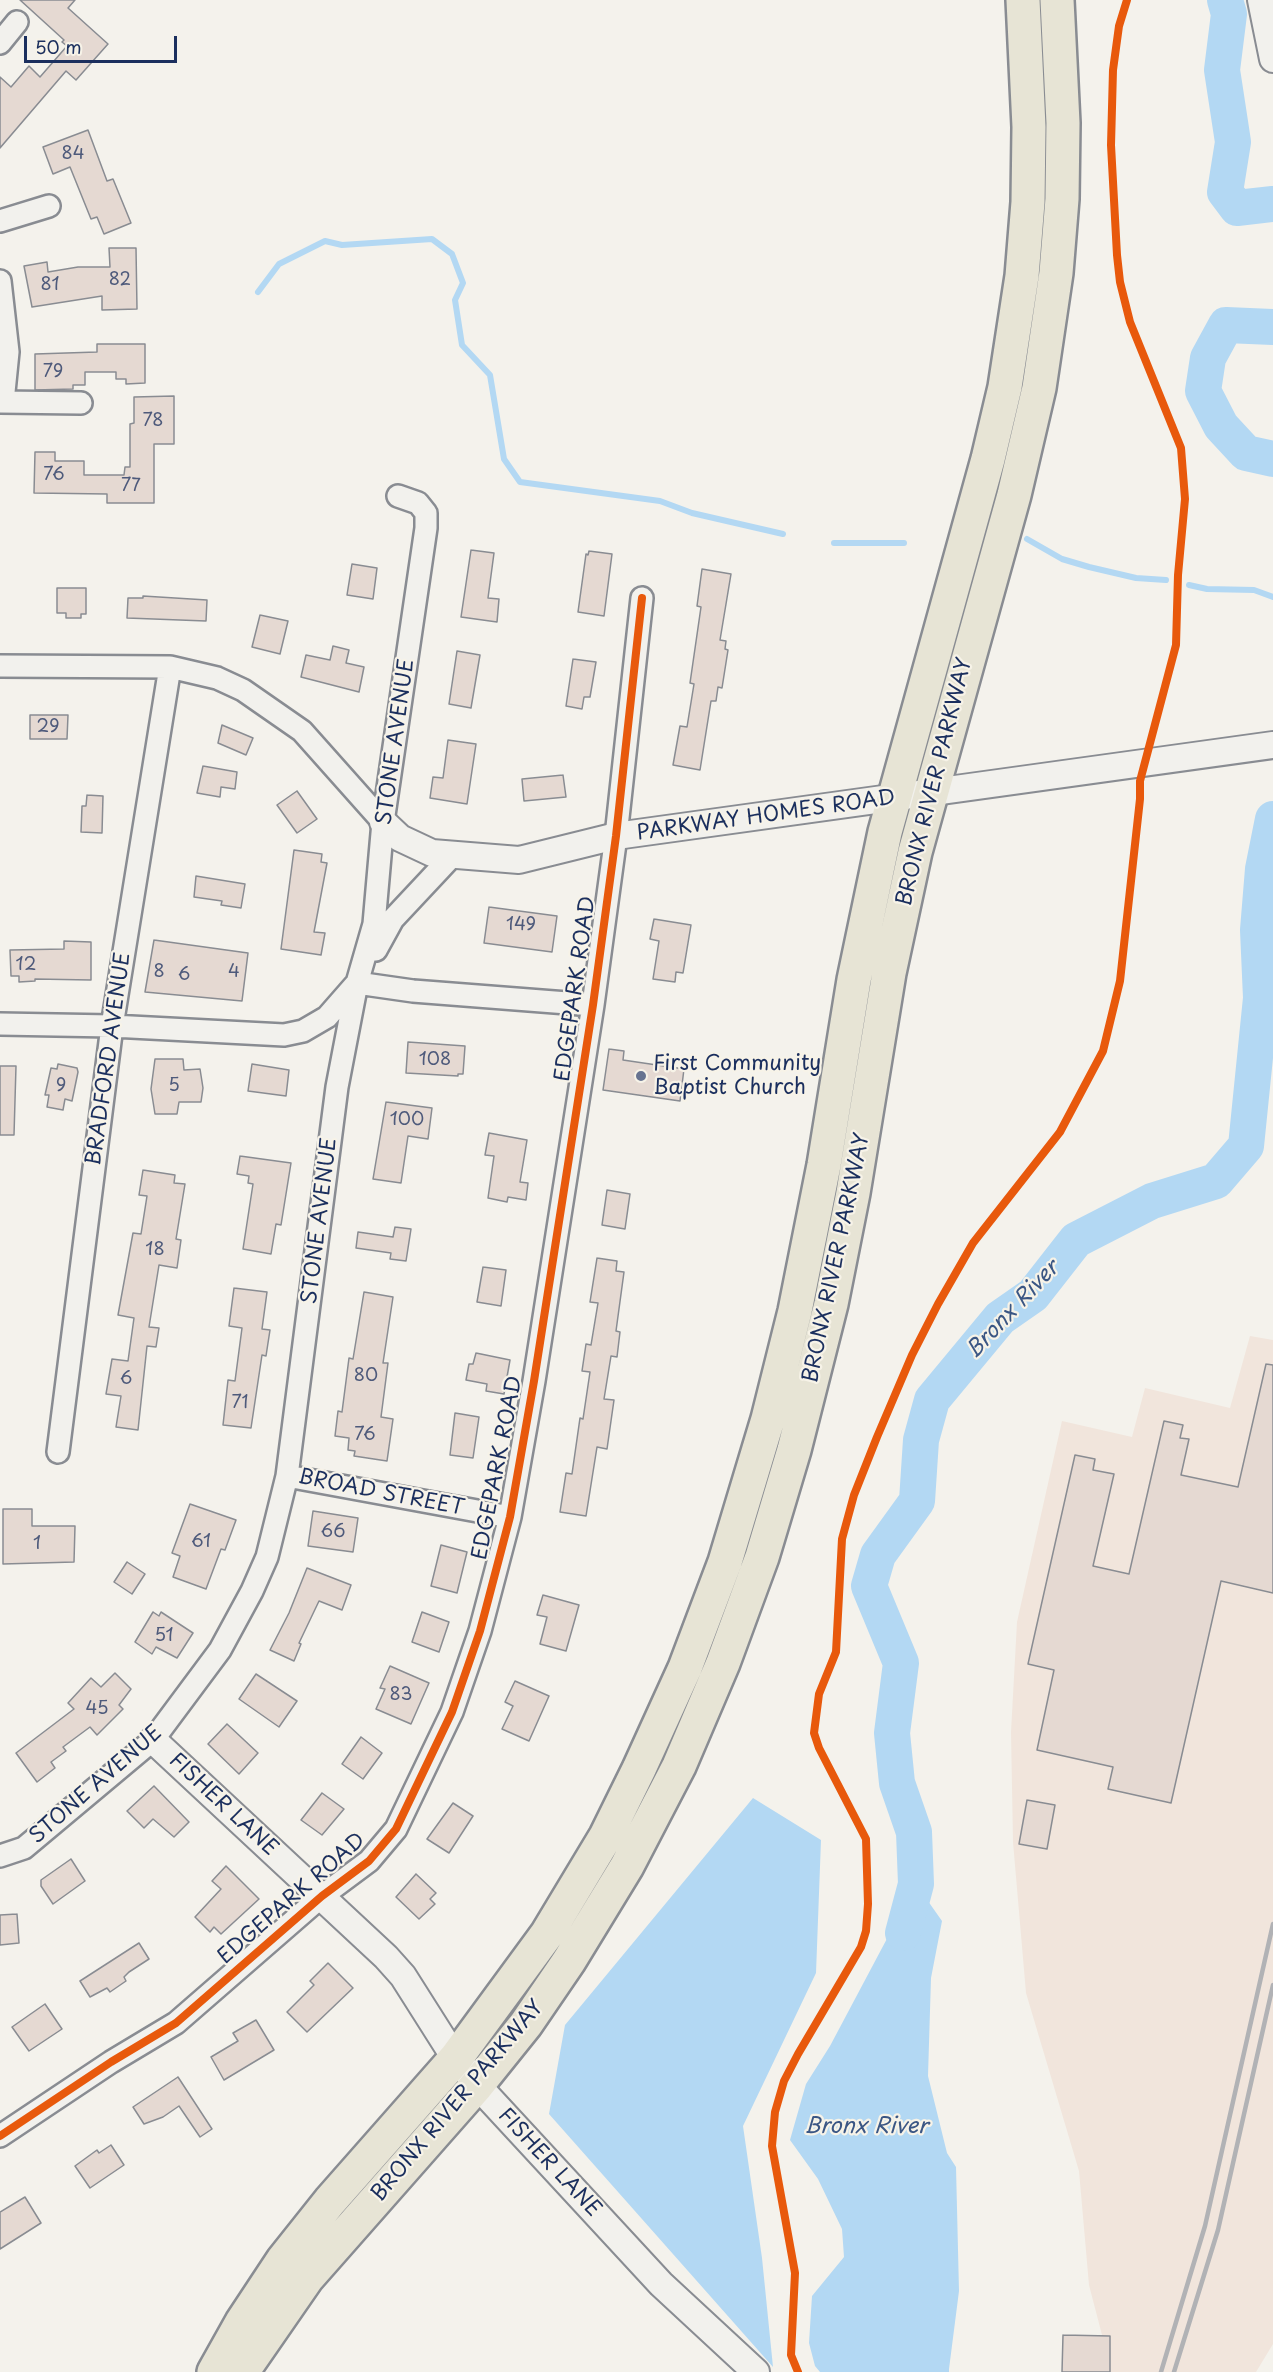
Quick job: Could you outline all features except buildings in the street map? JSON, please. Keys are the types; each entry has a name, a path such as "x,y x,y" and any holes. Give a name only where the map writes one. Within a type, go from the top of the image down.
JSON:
{"highway":[{"name":"BRONX RIVER PARKWAY","path":"214,2372 262,2290 300,2238 456,2058 526,1966 606,1836 685,1668 725,1563 768,1419 795,1311 819,1191 858,961 893,798 988,459 1012,351 1022,276 1029,193 1029,109 1023,0"},
{"name":"BRONX RIVER PARKWAY","path":"242,2372 307,2278 477,2085 548,1993 627,1866 694,1732 750,1593 795,1450 831,1304 854,1184 891,963 930,792 1014,495 1046,348 1058,254 1063,160 1057,0"}],"street":[{"path":"1260,0 1273,58"},
{"path":"0,43 17,22"},
{"path":"0,221 49,206"},
{"path":"0,281 8,352 1,402 81,404"},
{"name":"STONE AVENUE","path":"0,1856 24,1848 153,1740 184,1702 238,1619 267,1557 287,1476 337,1087 357,983 374,924 383,822 426,528 426,513 418,503 398,496"},
{"name":"EDGEPARK ROAD","path":"0,2136 111,2062 176,2023 322,1896 369,1861 396,1829 420,1785 452,1712 480,1631 510,1517 593,1005 616,836 642,598"},
{"path":"0,666 171,667 217,678 243,690 278,712 319,748 383,822"},
{"name":"BRADFORD AVENUE","path":"58,1452 112,1026 171,667"},
{"name":"PARKWAY HOMES ROAD","path":"383,822 400,838 432,853 519,860 616,836 1266,746"},
{"path":"0,1024 112,1026 284,1035 303,1031 327,1017 357,983 393,919 452,856"},
{"path":"357,983 413,992 593,1005"},
{"name":"BROAD STREET","path":"287,1476 510,1517"},
{"name":"FISHER LANE","path":"153,1740 322,1896 403,1976 456,2058 477,2085 661,2284 756,2372"}],"shaded area":[{"path":"1250,1336 1273,1340 1273,2344 1256,2372 1107,2372 1108,2358 1089,2285 1079,2171 1026,1993 1013,1842 1011,1732 1017,1622 1062,1421 1132,1437 1145,1388 1230,1408"}],"water":[{"path":"753,1798 821,1840 816,1973 743,2126 762,2258 773,2367 549,2114 565,2025"},
{"name":"Bronx River","path":"916,1884 942,1921 931,1978 928,2076 947,2153 956,2167 959,2291 949,2372 820,2372 815,2366 809,2343 812,2296 844,2257 842,2229 818,2179 790,2140 806,2084 830,2046"}],"waterway":[{"name":"Bronx River","path":"1225,0 1229,14 1222,70 1233,142 1225,192 1237,208 1273,204"},
{"path":"258,292 279,264 325,241 342,245 432,239 452,254 463,283 455,300 462,345 490,375 504,459 520,482 660,501 692,513 783,534"},
{"name":"Bronx River","path":"1273,327 1226,325 1208,358 1203,391 1221,426 1246,453 1273,459"},
{"path":"1027,539 1062,559 1089,567 1136,578 1166,580"},
{"path":"834,543 904,543"},
{"path":"1189,585 1207,589 1254,590 1273,597"},
{"name":"Bronx River","path":"903,1933 916,1884 914,1832 897,1783 892,1733 901,1663 869,1586 878,1555 917,1501 921,1440 932,1400 1000,1318 1033,1295 1076,1240 1152,1201 1216,1181 1246,1146 1261,998 1258,930 1263,869 1273,819"}],"railway":[{"path":"1161,2372 1205,2226 1273,1924"},
{"path":"1174,2372 1218,2230 1273,1985"}],"cycle path":[{"path":"798,2372 791,2355 795,2273 772,2146 775,2112 784,2081 798,2054 861,1947 866,1931 868,1904 866,1839 819,1748 814,1733 819,1694 836,1652 842,1539 854,1495 877,1437 912,1355 938,1304 973,1243 1060,1132 1103,1051 1120,981 1140,781 1176,645 1178,575 1185,499 1181,448 1130,322 1120,282 1117,255 1111,145 1113,70 1119,26 1127,0"},
{"path":"0,2136 111,2062 176,2023 322,1896 369,1861 396,1829 452,1712 480,1631 510,1517 534,1381 593,1005 616,836 642,598"}],"place":[{"name":"First Community Baptist Church","path":"641,1076"}]}
